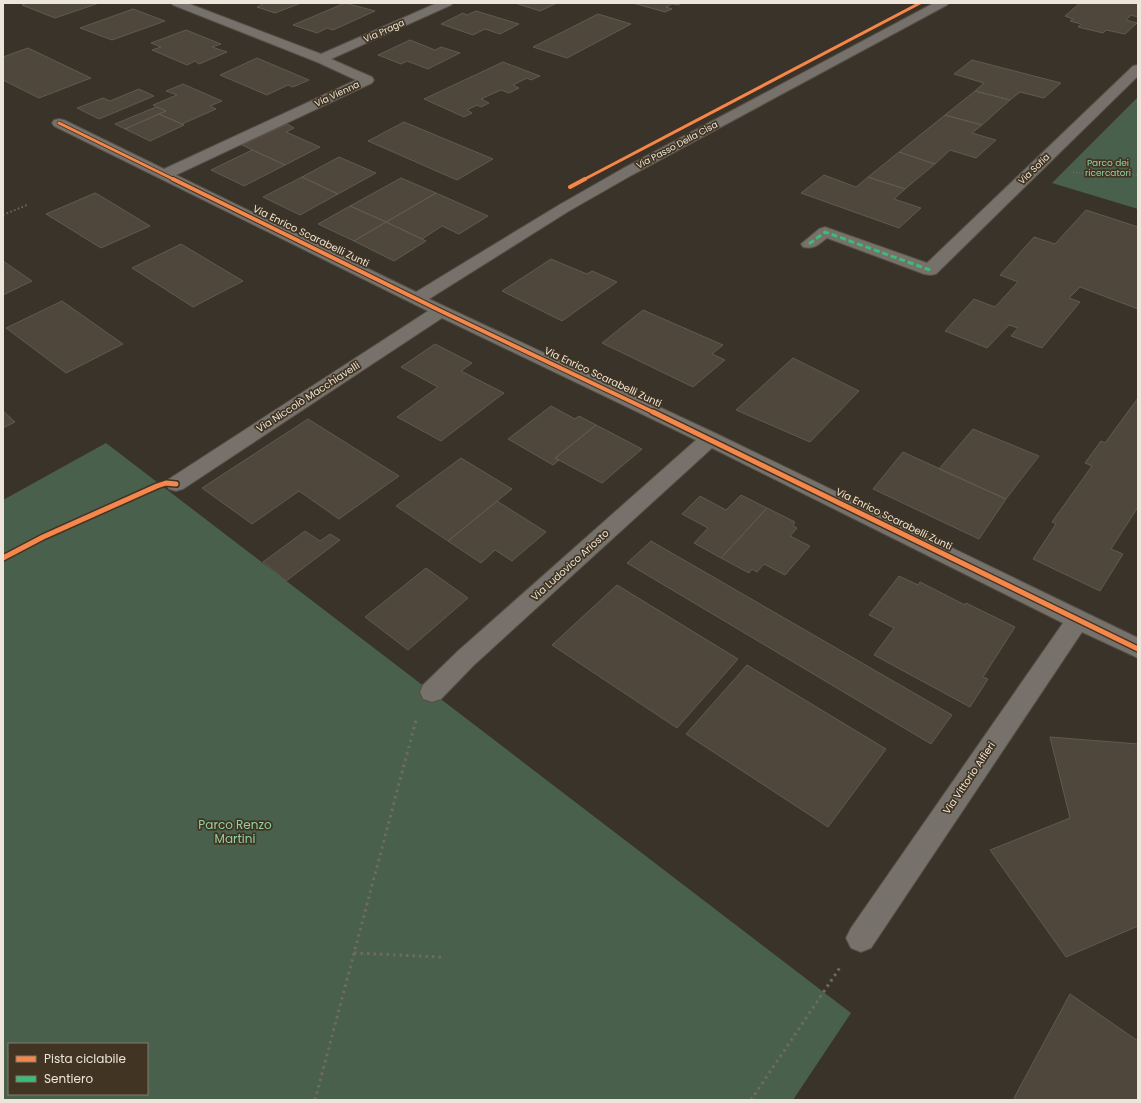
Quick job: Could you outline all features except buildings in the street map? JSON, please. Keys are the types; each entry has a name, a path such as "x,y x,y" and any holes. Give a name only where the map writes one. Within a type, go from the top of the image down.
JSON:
{"street":[{"name":"Via Vienna","path":"165,174 367,80 321,59 177,3"},
{"name":"Via Praga","path":"321,59 447,3"},
{"name":"Via Passo Della Cisa","path":"417,299 564,208 627,172 943,3"},
{"name":"Via Sofia","path":"809,244 825,232 930,270 1138,69"},
{"name":"Via Enrico Scarabelli Zunti","path":"60,123 441,311 710,439 1138,649"},
{"name":"Via Niccolò Macchiavelli","path":"176,484 441,311"},
{"name":"Via Ludovico Ariosto","path":"432,692 466,658 710,439"},
{"name":"Via Vittorio Alfieri","path":"860,938 1078,619"}],"path":[{"path":"1040,163 1087,174 1138,175"},
{"path":"3,215 27,205"},
{"path":"315,1100 414,724 421,707 432,692"},
{"path":"354,953 441,957"},
{"path":"751,1100 824,992"}],"green space":[{"name":"Parco dei ricercatori","path":"1138,97 1138,209 1052,183"},
{"name":"Parco Renzo Martini","path":"106,443 851,1013 793,1100 3,1100 3,500"}],"marked path":[{"path":"809,244 825,232 930,270"}],"cycle path":[{"path":"570,187 920,3"},
{"path":"59,123 441,311 710,439 1138,649"},
{"path":"3,558 43,537 157,486 166,483 176,484"}]}
